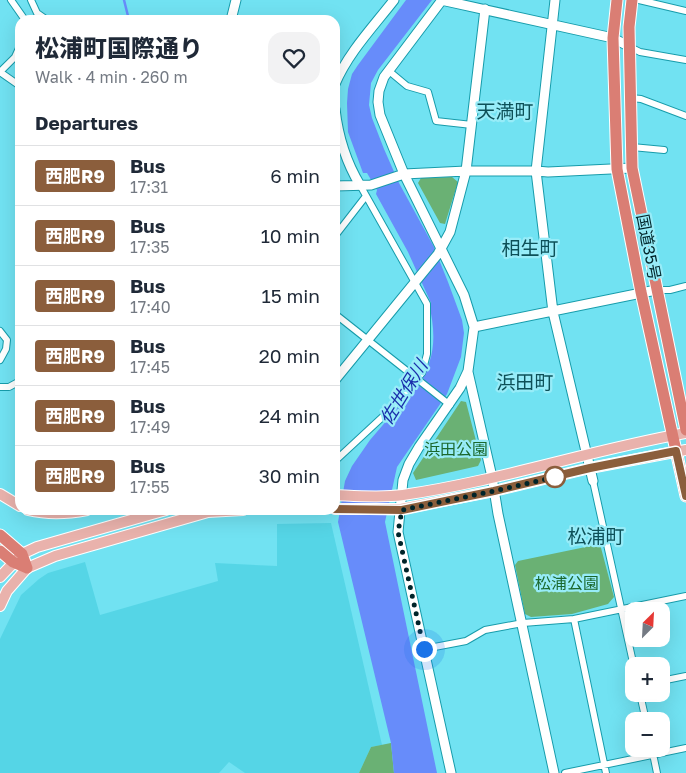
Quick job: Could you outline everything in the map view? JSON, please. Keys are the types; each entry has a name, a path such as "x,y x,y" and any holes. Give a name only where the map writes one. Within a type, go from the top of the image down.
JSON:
{"highway":[{"name":"国道35号","path":"617,0 613,38 617,169 672,435 681,450 686,496"},
{"name":"国道35号","path":"632,0 629,27 632,168 686,431"},
{"path":"0,535 27,568"},
{"path":"0,551 17,558"}],"main road":[{"path":"340,495 403,495 492,477 686,431"},
{"path":"340,509 402,510 494,491 590,468 681,450"},
{"path":"0,494 15,503"},
{"path":"0,577 17,558 37,547 136,515"},
{"path":"146,515 151,529"},
{"path":"0,606 7,592 27,568 55,556 198,515"}],"street":[{"path":"11,0 22,15"},
{"path":"31,0 40,15"},
{"path":"232,15 236,0"},
{"path":"340,72 351,54 394,0"},
{"path":"554,773 468,371 474,327 464,295 439,251 401,174 380,115 379,91 388,71 442,0 613,38 640,52 686,60"},
{"path":"556,0 536,170 553,312 588,453 632,657"},
{"path":"639,0 686,11"},
{"path":"340,374 439,251 450,232 466,170 485,9"},
{"path":"15,58 0,72 15,82"},
{"path":"388,71 407,86 428,92 436,121 472,125"},
{"path":"631,98 641,99 686,116"},
{"path":"340,132 352,173 415,281 426,304 427,354 419,379 390,410 340,456"},
{"path":"632,147 664,150"},
{"path":"340,187 371,185 401,174 466,170 536,170 548,172 632,168"},
{"path":"340,230 366,196"},
{"path":"474,327 553,312 641,292 670,290 686,286"},
{"path":"340,318 447,402"},
{"path":"0,332 7,340 6,349 0,360"},
{"path":"451,773 398,532 402,510 403,480 409,464 468,371"},
{"path":"0,387 9,387 15,384"},
{"path":"424,649 466,641 486,630 523,623 574,619 686,596"},
{"path":"574,619 606,773"},
{"path":"670,679 686,676"},
{"path":"670,750 686,748"},
{"path":"565,773 634,757"},
{"path":"653,757 657,773"}],"shaded area":[{"path":"331,523 382,745 371,747 359,773 245,773 229,762 219,773 0,773 0,639 21,595 39,579 48,573 85,562 100,615 218,581 215,563 277,566 277,524"}],"green space":[{"path":"452,177 458,182 445,224 440,223 418,183 421,178"},
{"name":"浜田公園","path":"461,401 466,402 481,460 478,466 416,480 413,473"},
{"name":"松浦公園","path":"600,544 614,597 608,604 572,614 531,617 525,614 515,565 518,561"},
{"path":"391,743 394,773 359,773 371,747"}],"water":[{"path":"406,0 432,0 378,70 371,83 369,105 372,118 399,183 434,247 462,320 464,333 461,357 447,394 397,467 385,522 437,773 394,773 391,743 338,522 345,481 352,466 370,440 418,384 428,365 433,346 433,326 429,304 431,303 408,252 376,194 377,190 367,173 363,173 348,132 348,89 352,74"}],"waterway":[{"path":"124,0 128,15"}],"bus line":[{"name":"西肥R9","path":"340,509 402,510 676,451 686,496"}],"district":[{"name":"天満町","path":"505,110"},
{"name":"相生町","path":"530,247"},
{"name":"浜田町","path":"525,381"},
{"name":"松浦町","path":"596,535"}],"route":[{"path":"424,649 398,532 402,510 555,477"}],"water label":[{"name":"佐世保川","path":"403,392"}]}
